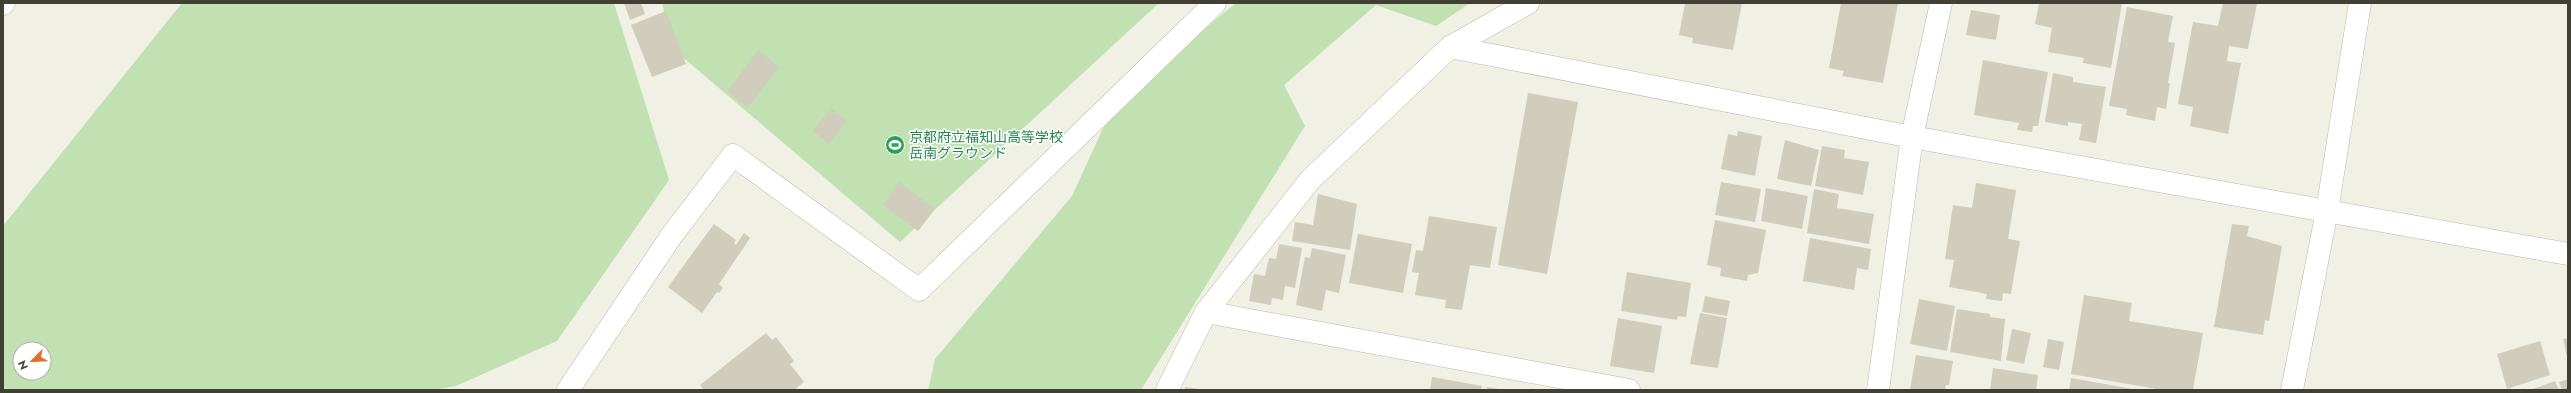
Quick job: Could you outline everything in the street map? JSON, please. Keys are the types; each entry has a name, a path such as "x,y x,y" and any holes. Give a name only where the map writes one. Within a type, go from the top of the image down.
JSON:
{"street":[{"path":"568,390 672,235 733,155 919,290 1215,3"},
{"path":"1167,390 1206,312 1310,180 1450,47 1528,3"},
{"path":"1878,390 1912,137 1941,3"},
{"path":"2292,390 2327,211 2360,3"},
{"path":"1450,47 1912,137 2568,254"},
{"path":"1206,312 1629,390"}],"green space":[{"path":"182,3 614,3 669,180 557,341 456,386 433,390 3,390 3,226"},
{"name":"京都府立福知山高等学校 岳南グラウンド","path":"662,3 1159,3 900,242 673,49"},
{"path":"1236,3 1470,3 1436,26 1376,5 1284,85 1305,126 1141,390 928,390 935,359 1072,196 1116,100"}],"building":[{"path":"624,3 641,3 645,14 630,20"},
{"path":"1685,3 1742,3 1733,50 1692,43 1693,38 1679,35"},
{"path":"1841,3 1898,3 1883,83 1842,76 1844,71 1829,68"},
{"path":"2039,3 2122,3 2111,68 2083,63 2084,58 2048,52 2052,28 2035,24"},
{"path":"2223,3 2257,3 2248,49 2229,46 2227,61 2241,63 2228,134 2190,126 2193,107 2178,104 2193,22 2218,26"},
{"path":"2127,7 2173,16 2168,42 2175,43 2168,83 2170,83 2166,109 2157,107 2155,121 2126,115 2127,109 2109,106"},
{"path":"1971,10 2000,15 1996,40 1966,35"},
{"path":"666,11 686,64 652,77 631,25"},
{"path":"758,50 779,67 748,108 727,92"},
{"path":"1983,60 2048,72 2038,126 2033,126 2032,132 2017,130 2019,123 1974,115"},
{"path":"2053,73 2073,77 2073,82 2106,87 2096,143 2079,140 2082,124 2068,122 2068,126 2045,122"},
{"path":"1528,93 1578,102 1547,274 1498,265"},
{"path":"831,108 847,121 829,144 813,131"},
{"path":"1738,131 1762,136 1755,176 1721,169 1728,134 1737,136"},
{"path":"1785,140 1819,150 1811,186 1777,179"},
{"path":"1822,146 1845,150 1844,158 1869,162 1863,195 1815,186"},
{"path":"899,182 935,209 918,231 883,205"},
{"path":"1721,182 1761,189 1755,222 1715,215"},
{"path":"1976,183 2016,190 2008,239 2020,241 2011,294 2003,293 2002,301 1986,299 1987,294 1949,287 1954,260 1945,259 1953,205 1972,208"},
{"path":"1766,188 1808,196 1802,229 1761,221"},
{"path":"1814,189 1839,194 1837,208 1874,214 1869,244 1807,233"},
{"path":"1318,194 1357,204 1350,250 1292,241 1295,222 1313,225"},
{"path":"1429,216 1497,227 1490,268 1470,265 1462,310 1445,308 1446,300 1415,295 1419,273 1412,272 1416,250 1423,251"},
{"path":"1715,220 1766,230 1758,273 1748,275 1747,281 1720,276 1721,268 1707,265"},
{"path":"714,224 736,240 734,243 736,245 744,233 750,238 719,284 723,288 719,293 717,292 702,313 668,287"},
{"path":"2232,224 2249,226 2247,236 2282,246 2269,321 2265,320 2263,335 2214,327"},
{"path":"1358,234 1412,244 1403,293 1349,283"},
{"path":"1810,238 1871,249 1868,270 1857,268 1854,290 1803,281"},
{"path":"1279,244 1302,248 1295,288 1285,286 1283,300 1272,298 1271,305 1249,301 1254,274 1265,276 1269,258 1276,259"},
{"path":"1312,248 1346,255 1339,293 1326,290 1322,311 1296,305 1305,257 1310,258"},
{"path":"1627,272 1691,283 1686,317 1678,316 1677,320 1621,311"},
{"path":"2084,295 2132,303 2129,321 2203,333 2193,390 2162,390 2071,374"},
{"path":"1705,296 1730,301 1727,316 1702,312"},
{"path":"1919,299 1955,306 1947,351 1910,344"},
{"path":"1957,309 1990,314 1990,317 2005,319 2001,361 1950,352"},
{"path":"1700,313 1727,318 1718,368 1690,364"},
{"path":"1618,318 1662,326 1654,373 1610,366"},
{"path":"2012,329 2031,333 2024,364 2006,360"},
{"path":"766,333 772,340 776,337 794,361 790,364 804,382 794,390 704,390 700,385"},
{"path":"2568,338 2568,357 2567,357 2563,339"},
{"path":"2048,339 2064,342 2059,370 2043,367"},
{"path":"2540,341 2550,375 2507,389 2497,354"},
{"path":"1916,355 1953,361 1949,385 1946,385 1945,390 1910,390"},
{"path":"1993,368 2038,375 2036,390 1990,390"},
{"path":"1432,377 1482,386 1481,390 1430,390"},
{"path":"2071,378 2133,389 2069,390"},
{"path":"2568,379 2568,390 2562,390 2559,382"},
{"path":"2555,381 2559,390 2530,390"},
{"path":"1185,387 1200,389 1200,390 1184,390"},
{"path":"1487,387 1499,389 1499,390 1487,390"}],"place":[{"name":"京都府立福知山高等学校 岳南グラウンド","path":"895,145"}]}
